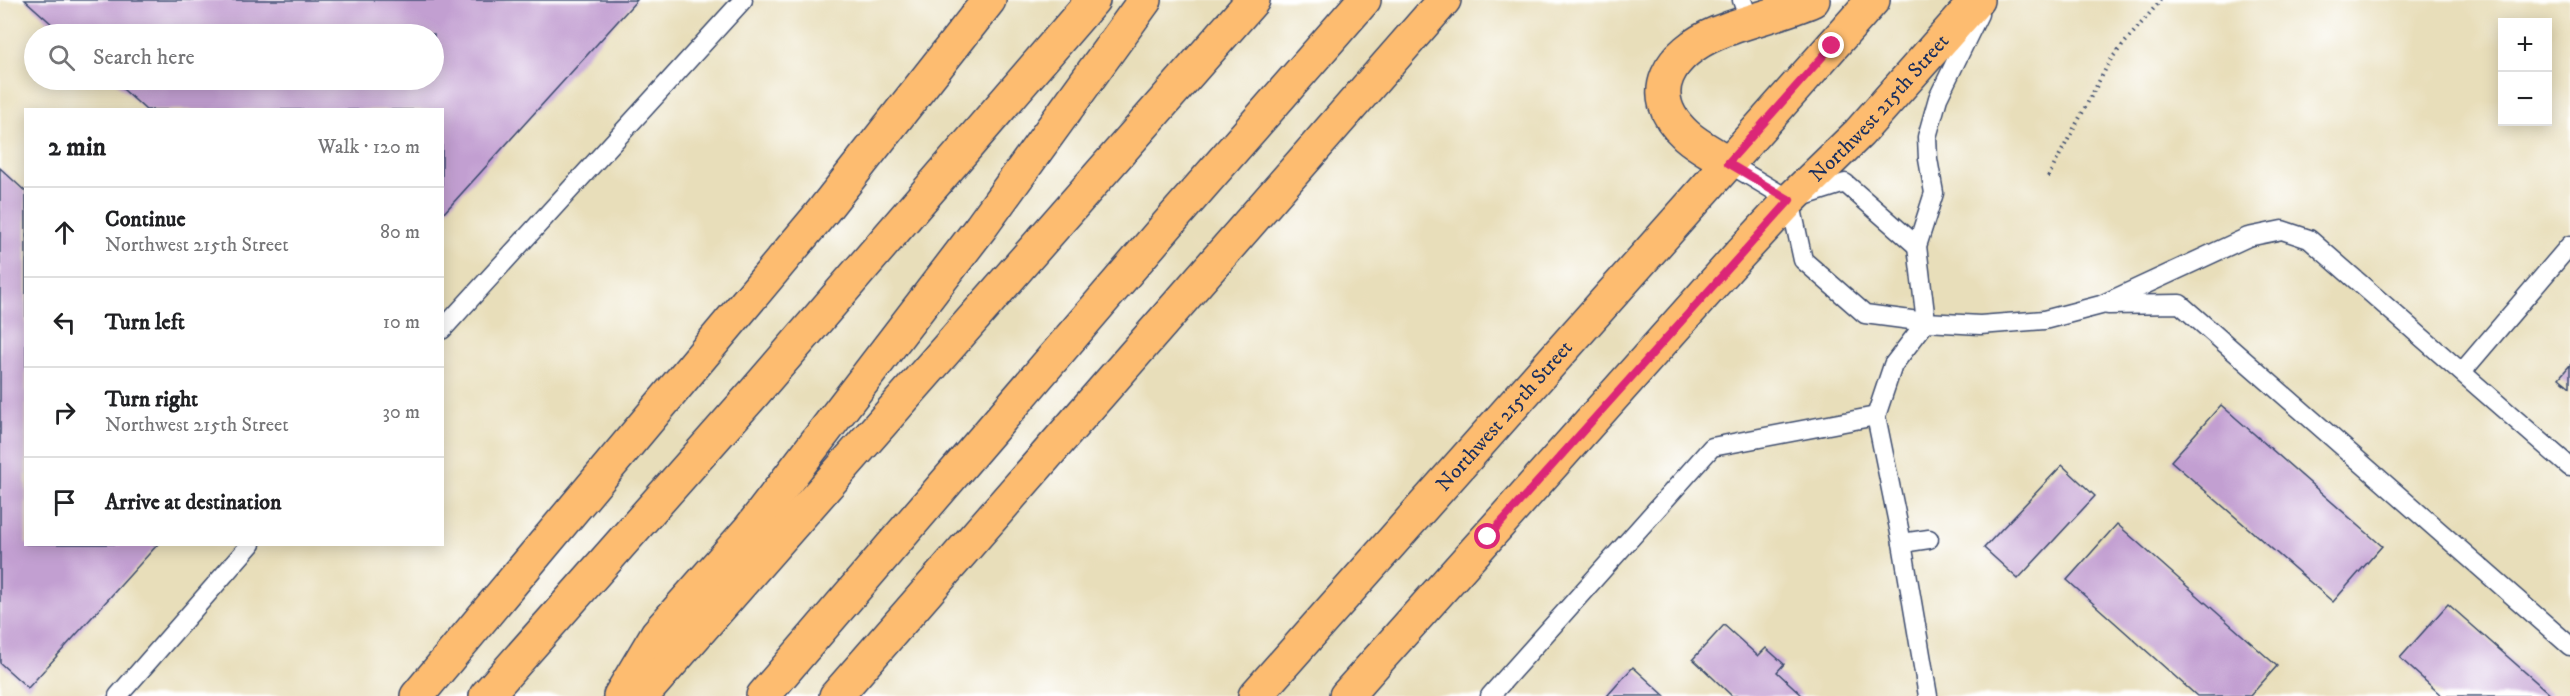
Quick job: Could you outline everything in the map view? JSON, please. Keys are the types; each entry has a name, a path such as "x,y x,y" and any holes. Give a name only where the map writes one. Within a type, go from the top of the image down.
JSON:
{"main road":[{"path":"417,696 823,212 989,0"},
{"path":"486,696 754,393 1093,0"},
{"path":"620,696 657,634 749,530 981,227 1145,0"},
{"path":"642,696 1253,0"},
{"path":"763,696 1364,0"},
{"path":"836,696 1444,0"},
{"path":"1728,163 1679,128 1666,107 1663,96 1664,83 1677,58 1746,12 1813,0"},
{"name":"Northwest 215th Street","path":"1256,696 1873,0"},
{"name":"Northwest 215th Street","path":"1346,696 1790,200 1859,133 1977,0"}],"lane":[{"path":"444,328 743,0"},
{"path":"1928,696 1902,543 1876,416 1893,364 1926,322 1917,246 1934,193 1928,159 1931,120 1949,73 1986,0"},
{"path":"1728,163 1790,200 1803,260 1865,314 1926,322 1980,325 2044,320 2101,305 2248,237 2282,230 2309,238 2570,467"},
{"path":"1790,200 1845,183 1917,246"},
{"path":"2462,372 2570,245"},
{"path":"2101,305 2180,304 2570,646"},
{"path":"1490,696 1713,447 1876,416"},
{"path":"1902,543 1929,539"},
{"path":"118,696 249,546"}],"path":[{"path":"2048,177 2111,59 2161,0"}],"building":[{"path":"25,0 637,0 444,213 444,108 144,108 124,90 444,90 444,24 52,24"},
{"path":"0,168 24,190 24,546 156,546 28,688 0,663"},
{"path":"2570,365 2570,387 2559,378"},
{"path":"2221,405 2382,546 2333,602 2171,461"},
{"path":"2062,465 2095,496 2018,579 1984,548"},
{"path":"2117,524 2277,666 2250,696 2197,696 2067,580"},
{"path":"2448,604 2552,696 2442,696 2400,658"},
{"path":"1724,625 1758,656 1766,648 1784,664 1777,672 1803,696 1732,696 1693,659"},
{"path":"1633,667 1665,696 1607,696"}],"route":[{"path":"1488,537 1790,200 1728,163 1832,46"}]}
